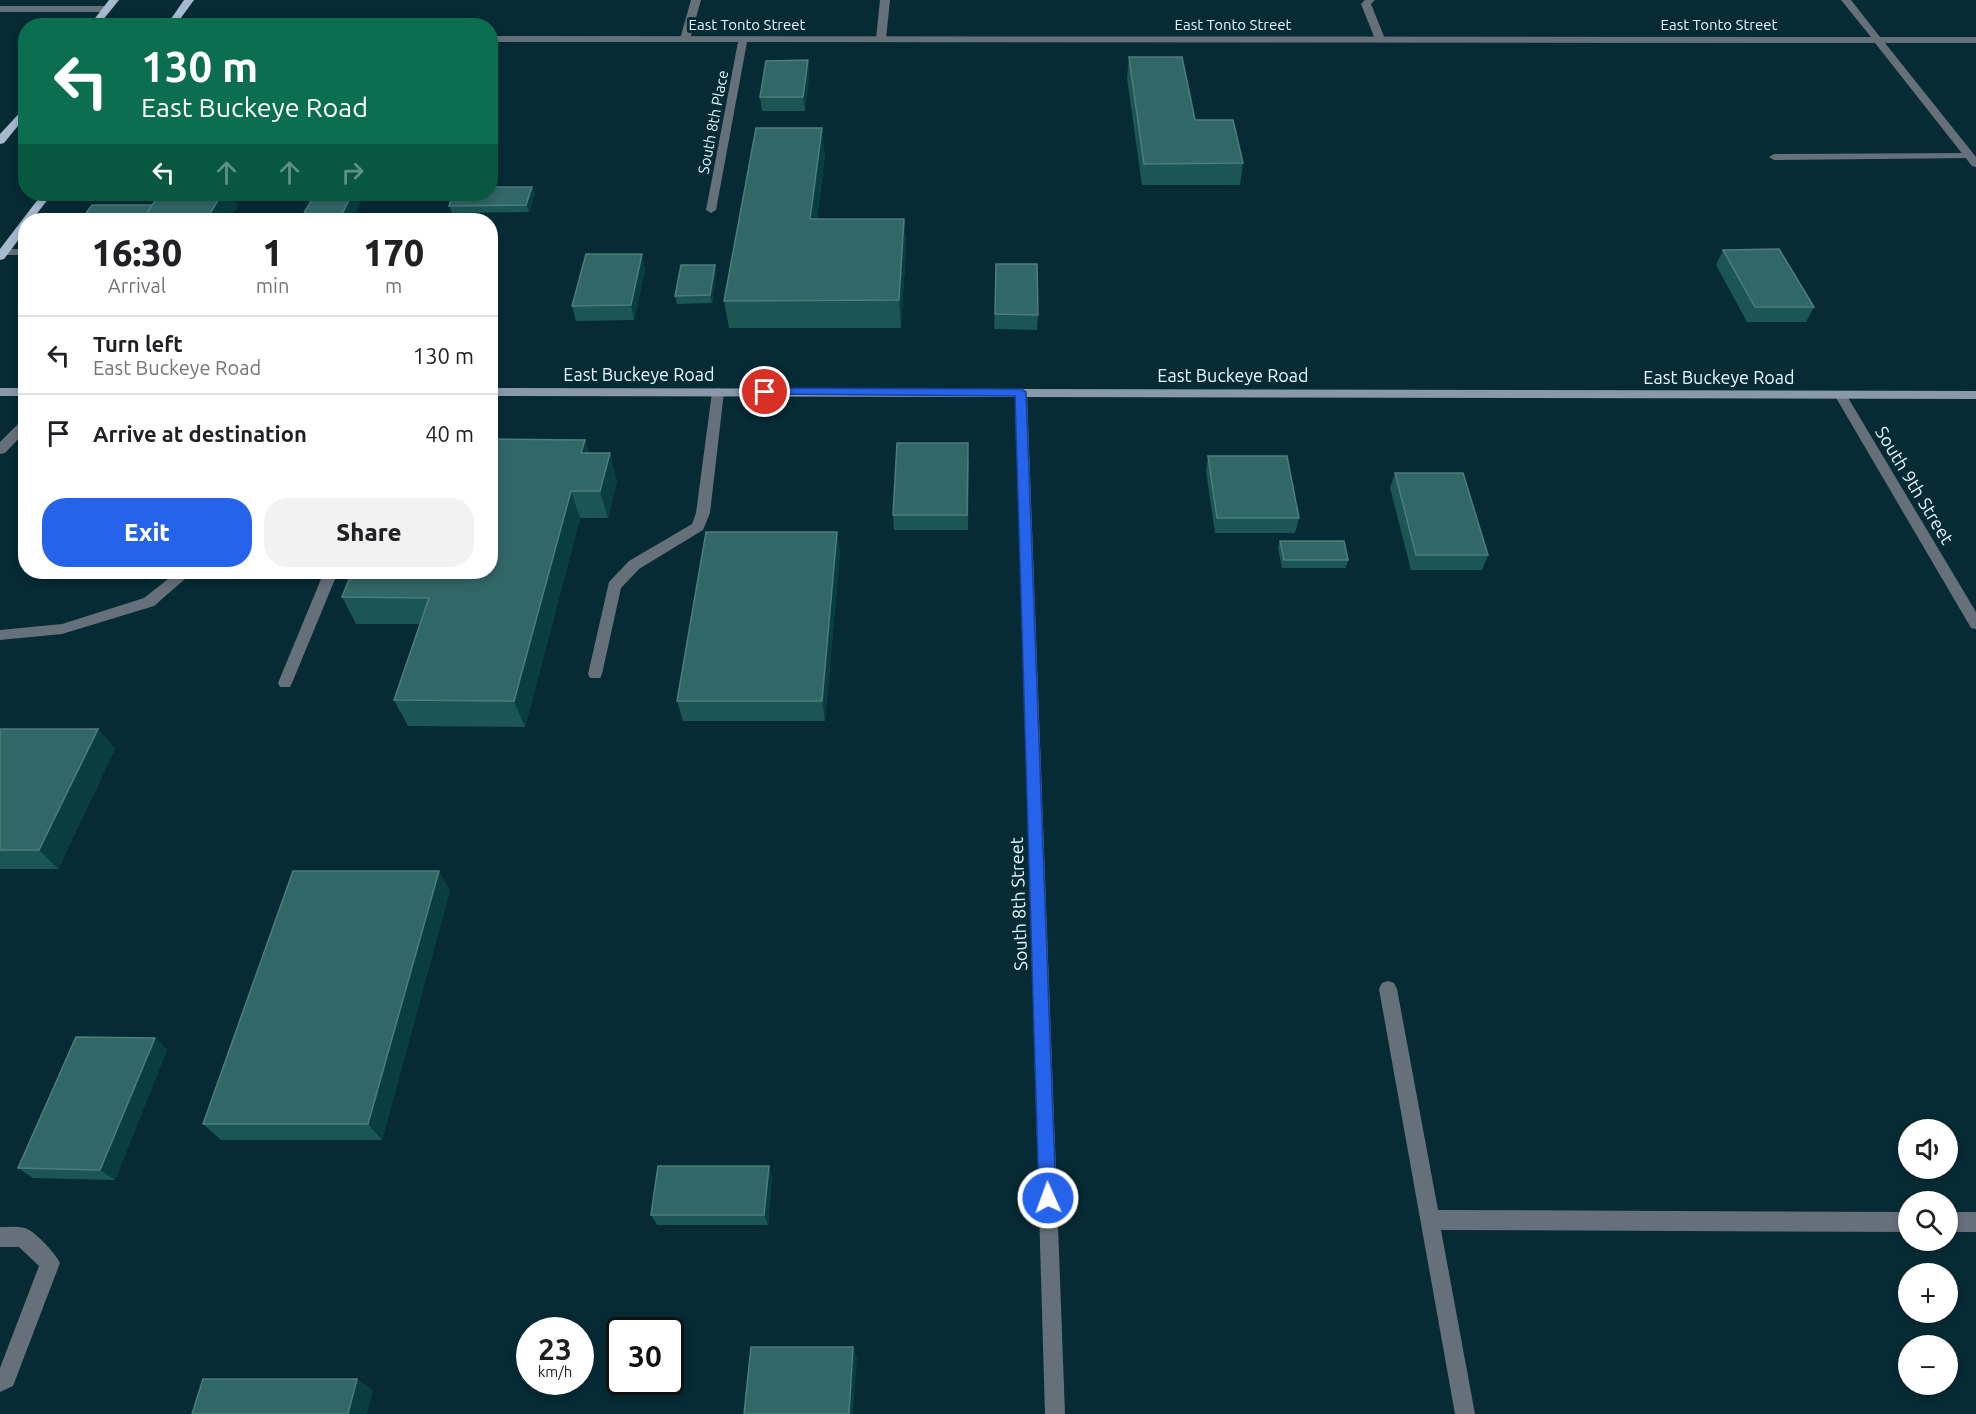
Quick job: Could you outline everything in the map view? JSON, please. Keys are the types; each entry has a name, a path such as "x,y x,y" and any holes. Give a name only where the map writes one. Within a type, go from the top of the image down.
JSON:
{"main road":[{"path":"99,18 114,0"},
{"path":"176,18 189,0"},
{"path":"0,141 18,120"},
{"path":"32,213 42,201"},
{"path":"2,255 18,232"},
{"path":"0,392 18,392"},
{"name":"East Buckeye Road","path":"498,392 1976,396"}],"street":[{"path":"685,39 696,0"},
{"path":"881,39 885,0"},
{"path":"1370,0 1366,4 1380,39"},
{"path":"1846,0 1973,160"},
{"path":"0,9 106,9"},
{"name":"East Tonto Street","path":"498,39 1976,40"},
{"name":"South 8th Place","path":"711,210 743,39"},
{"path":"1774,157 1973,160"},
{"path":"2,255 18,253"},
{"path":"595,674 614,586 634,565 698,526 703,513 718,392"},
{"name":"South 8th Street","path":"1021,392 1055,1414"},
{"name":"South 9th Street","path":"1841,396 1975,621"},
{"path":"0,450 18,431"},
{"path":"0,635 62,629 149,602 177,579"},
{"path":"285,683 328,579"},
{"path":"1388,989 1465,1414"},
{"path":"1430,1220 1898,1222"},
{"path":"1958,1222 1976,1222"},
{"path":"0,1237 23,1237 50,1263 6,1379 0,1382"}],"building":[{"path":"1129,57 1182,57 1195,120 1233,120 1243,163 1144,164"},
{"path":"808,60 803,97 760,97 766,61"},
{"path":"756,128 822,128 810,219 904,219 899,300 724,301"},
{"path":"498,187 532,187 526,205 449,206 451,201 498,201"},
{"path":"155,201 218,201 210,213 147,213"},
{"path":"311,201 348,201 342,213 304,213"},
{"path":"92,205 152,205 147,213 86,213"},
{"path":"1779,249 1814,307 1755,307 1723,250"},
{"path":"586,254 642,254 631,305 572,306"},
{"path":"996,264 1037,264 1038,315 995,314"},
{"path":"681,265 715,265 710,295 675,296"},
{"path":"498,439 585,440 581,453 610,453 600,491 571,491 514,701 394,700 429,598 342,597 349,579 498,579"},
{"path":"897,443 968,443 967,515 893,515"},
{"path":"1208,456 1287,456 1299,518 1217,518"},
{"path":"1395,473 1463,473 1488,555 1416,555"},
{"path":"706,532 837,532 822,701 677,701"},
{"path":"1280,541 1344,541 1348,560 1284,560"},
{"path":"0,729 98,729 39,850 0,850"},
{"path":"293,871 439,871 368,1124 203,1124"},
{"path":"76,1037 155,1038 100,1170 18,1168"},
{"path":"658,1166 769,1166 764,1215 651,1215"},
{"path":"751,1347 853,1347 849,1414 744,1414"},
{"path":"203,1379 357,1379 348,1414 192,1414"}],"route":[{"path":"765,392 1021,392 1048,1198"}]}
